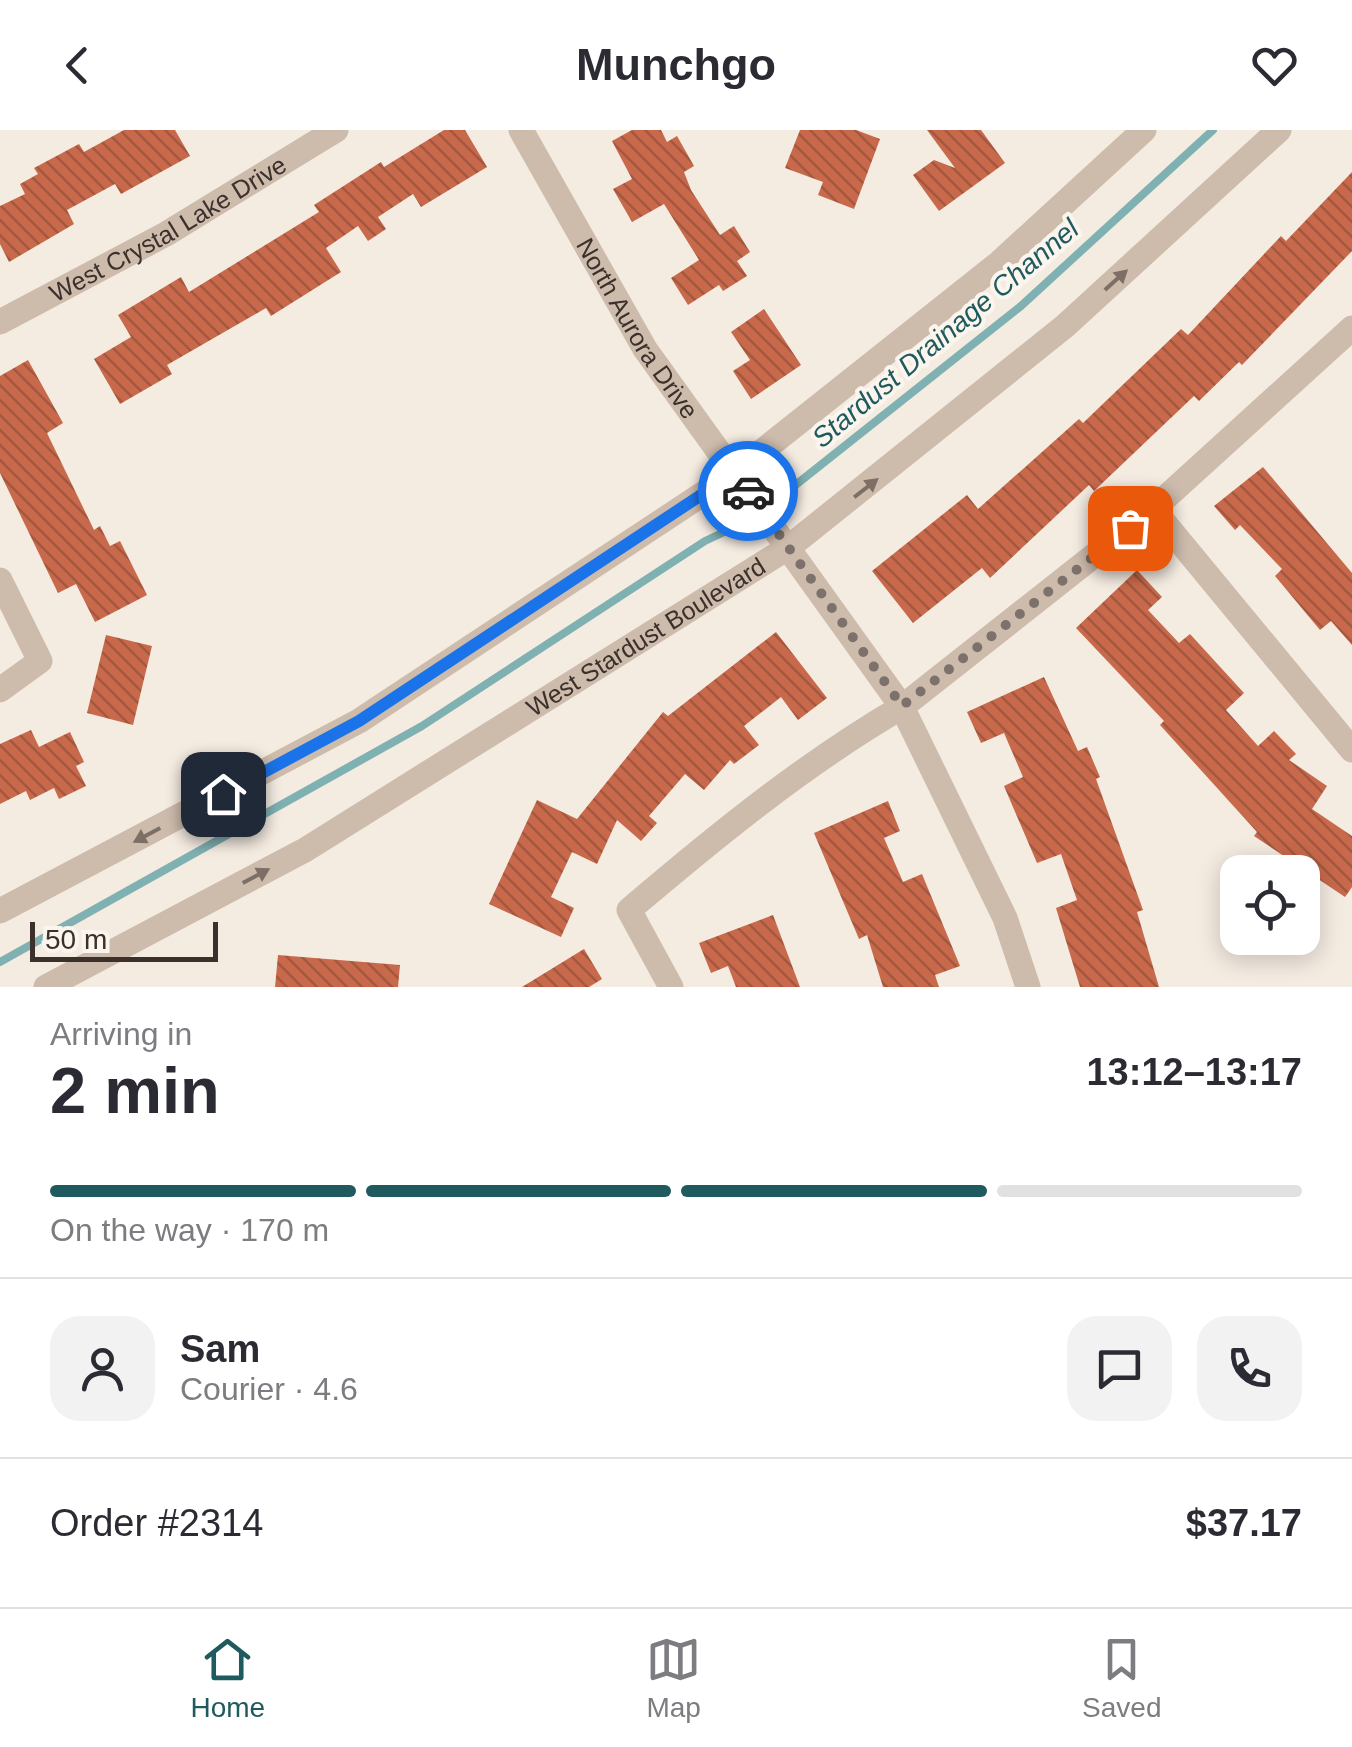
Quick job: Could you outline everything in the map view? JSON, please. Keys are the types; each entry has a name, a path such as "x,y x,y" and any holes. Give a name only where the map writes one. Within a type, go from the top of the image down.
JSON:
{"street":[{"name":"West Crystal Lake Drive","path":"0,322 166,234 336,130"},
{"name":"North Aurora Drive","path":"520,130 645,349 902,706 1004,918 1028,987"},
{"path":"0,911 359,721 741,480 998,264 1144,130"},
{"name":"West Stardust Boulevard","path":"46,987 305,850 781,538 1065,326 1279,130"},
{"path":"672,987 629,910 709,840 857,733 902,706 1153,510 1352,328"},
{"path":"1153,510 1352,750"},
{"path":"0,580 40,661 0,690"}],"building":[{"path":"124,130 175,130 190,156 121,194 115,184 67,210 74,224 9,262 0,244 0,206 25,194 20,184 38,174 34,168 79,144 84,152"},
{"path":"444,130 465,130 487,167 421,207 413,194 378,217 386,229 368,241 358,226 326,248 341,272 271,316 266,308 167,365 172,374 120,404 94,359 131,337 118,315 181,277 189,292 319,212 314,205 381,162 384,167"},
{"path":"632,130 661,130 667,142 677,136 694,166 684,172 691,190 720,235 734,226 750,252 737,261 747,276 723,291 719,285 688,305 671,278 699,260 664,204 632,222 613,189 632,179 612,141"},
{"path":"800,130 856,130 880,139 854,209 818,195 823,182 785,168"},
{"path":"927,130 981,130 1005,163 939,211 913,175 934,160 955,168"},
{"path":"1352,172 1352,251 1242,365 1239,362 1199,401 1194,396 1094,491 1089,485 990,578 982,568 913,623 872,571 967,495 978,509 1079,419 1083,423 1181,329 1188,335 1281,236 1286,241"},
{"path":"764,309 801,365 751,399 733,371 750,360 731,332"},
{"path":"28,360 63,423 47,433 94,530 100,526 110,546 120,541 147,595 95,622 76,584 58,593 0,473 0,376"},
{"path":"1263,467 1352,573 1352,645 1331,621 1320,630 1275,576 1282,569 1240,525 1235,530 1214,506"},
{"path":"1137,570 1162,597 1148,610 1179,643 1190,634 1244,693 1226,710 1258,746 1274,731 1296,754 1289,760 1327,786 1312,809 1352,836 1352,887 1345,897 1320,880 1320,855 1282,855 1254,836 1257,832 1160,725 1164,721 1076,628"},
{"path":"776,632 827,698 798,720 781,697 744,726 759,745 734,764 730,760 704,790 685,774 649,816 657,823 641,841 617,820 597,864 572,852 551,897 574,908 561,937 489,904 537,800 577,819 663,712 668,716"},
{"path":"106,635 152,646 133,725 87,713"},
{"path":"1044,677 1078,751 1087,747 1100,777 1096,779 1143,910 1137,912 1159,987 1080,987 1056,908 1077,900 1061,854 1037,863 1004,786 1023,777 1004,733 981,743 967,712"},
{"path":"31,730 39,747 70,732 84,762 76,766 86,786 59,799 54,788 30,800 26,791 0,804 0,744"},
{"path":"888,801 900,831 884,838 903,882 922,874 960,966 935,975 939,987 883,987 867,935 859,939 814,833"},
{"path":"773,915 800,987 736,987 728,966 711,973 699,943"},
{"path":"584,949 602,979 589,987 522,987"},
{"path":"278,955 400,965 398,987 275,987"}],"waterway":[{"name":"Stardust Drainage Channel","path":"793,487 1021,306 1213,130"},
{"name":"Stardust Drainage Channel","path":"0,962 422,726 705,541 737,526"}],"way so far":[{"path":"748,491 902,706 1130,528"}],"route":[{"path":"223,794 359,721 528,613 736,472 748,491"}]}
